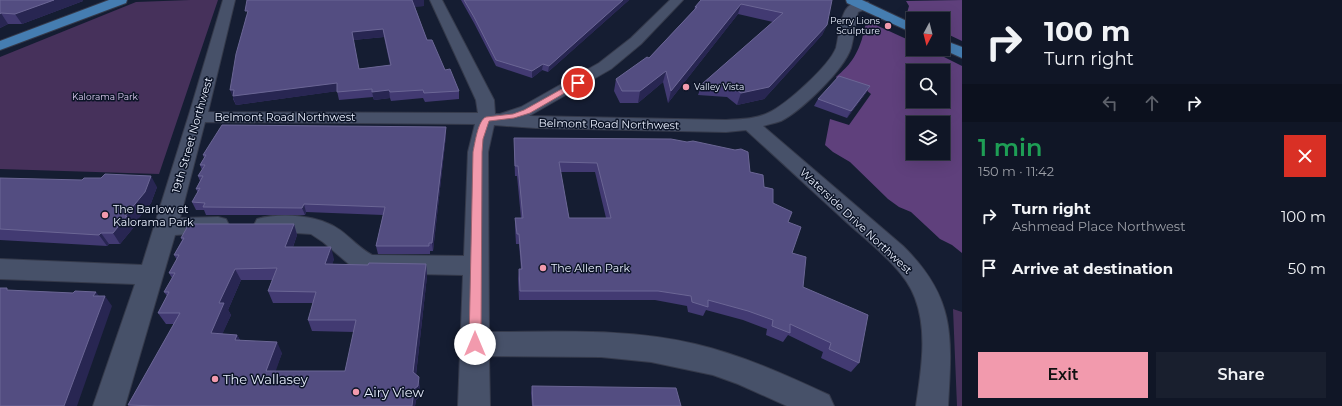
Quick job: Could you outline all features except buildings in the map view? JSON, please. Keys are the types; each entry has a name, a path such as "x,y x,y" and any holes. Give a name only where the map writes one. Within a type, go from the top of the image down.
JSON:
{"main road":[{"path":"0,46 121,0"},
{"path":"857,3 906,26"},
{"path":"950,47 962,53"}],"street":[{"name":"19th Street Northwest","path":"109,406 166,228 198,117 229,0"},
{"path":"436,0 485,100 487,110 486,119 479,139 478,152 474,406"},
{"path":"486,119 514,116 527,111 593,74 618,57 677,0"},
{"name":"Belmont Road Northwest","path":"198,117 486,119 536,122 726,126 750,124 781,113 829,70 843,49 851,12 857,3"},
{"name":"Waterside Drive Northwest","path":"750,124 880,241 918,278 928,297 935,328 936,356 932,406"},
{"path":"166,228 197,225 309,226 328,233 365,263 476,266"},
{"path":"0,269 150,275"},
{"path":"475,344 603,345 675,352 731,368 776,386 818,406"}],"green space":[{"name":"Kalorama Park","path":"218,0 159,174 0,169 0,57 136,2"},
{"path":"953,309 962,312 962,406 957,406"}],"shaded area":[{"path":"962,0 962,41 950,35 950,12 907,12 909,6 906,1"},
{"path":"868,21 873,22 878,26 906,39 906,56 942,56 962,66 962,253 952,245 940,239 911,212 899,207 888,199 850,162 833,152 825,145 830,119 849,125 871,94 866,90 838,80 836,77 845,69 855,56"}],"place":[{"name":"Perry Lions Sculpture","path":"888,26"},
{"name":"Valley Vista","path":"686,87"},
{"name":"The Barlow at Kalorama Park","path":"105,215"},
{"name":"The Allen Park","path":"543,268"},
{"name":"The Wallasey","path":"215,379"},
{"name":"Airy View","path":"356,392"}],"route":[{"path":"475,344 478,145 486,119 520,114 578,83"}]}
